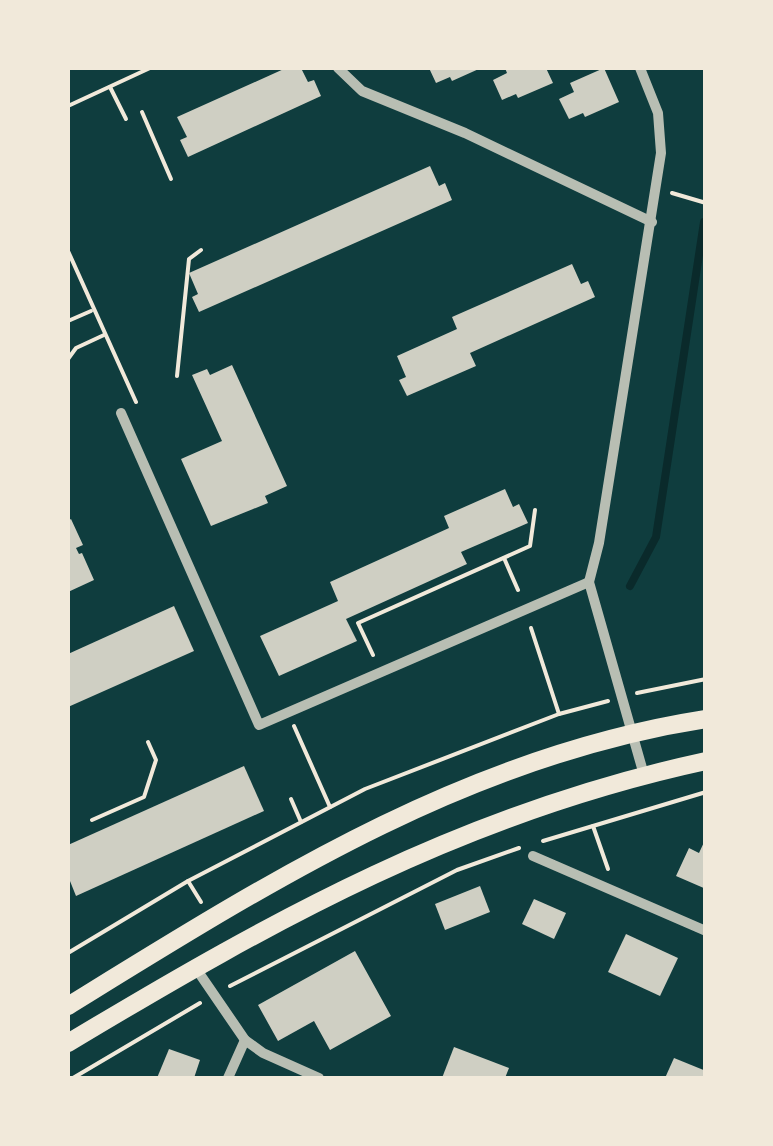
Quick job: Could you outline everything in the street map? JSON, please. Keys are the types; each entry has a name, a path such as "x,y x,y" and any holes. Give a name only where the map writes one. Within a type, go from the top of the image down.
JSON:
{"main road":[{"path":"68,1006 278,880 392,818 569,750 633,732 706,720"},
{"path":"68,1043 309,904 469,832 644,774 706,762"}],"street":[{"path":"338,68 362,91 466,133 652,222"},
{"path":"640,68 661,131 652,222 589,582 644,774"},
{"path":"121,413 259,725 589,582"},
{"path":"533,856 706,931"},
{"path":"194,967 246,1040 264,1053 318,1078"},
{"path":"228,1078 246,1040"}],"path":[{"path":"68,106 150,68"},
{"path":"110,87 126,119"},
{"path":"142,112 170,179"},
{"path":"670,192 706,203"},
{"path":"177,376 190,259 201,250"},
{"path":"68,252 141,412"},
{"path":"68,320 93,310"},
{"path":"68,360 76,348 104,335"},
{"path":"373,656 358,623 530,546 535,510"},
{"path":"504,558 518,590"},
{"path":"531,628 559,714"},
{"path":"658,688 706,679"},
{"path":"68,953 188,880 365,789 580,708"},
{"path":"294,726 330,807"},
{"path":"92,820 144,797 156,760 148,742"},
{"path":"73,1078 212,996 457,870 706,792"},
{"path":"291,799 301,822"},
{"path":"593,826 615,890"},
{"path":"188,880 204,907"}],"building":[{"path":"286,68 301,68 308,82 314,80 321,96 188,157 180,140 187,137 177,117"},
{"path":"429,68 481,68 452,81 450,77 436,83"},
{"path":"505,68 546,68 553,83 518,98 516,94 502,100 493,80 507,73"},
{"path":"604,68 619,102 585,117 583,113 569,119 559,99 574,92 570,83"},
{"path":"430,166 439,186 445,183 452,200 199,312 192,297 198,294 189,273"},
{"path":"572,264 581,284 588,281 595,297 470,353 476,366 407,396 399,380 406,377 397,356 457,329 452,317"},
{"path":"232,365 287,486 265,496 268,503 211,526 181,459 222,441 192,375 207,369 210,375"},
{"path":"505,489 513,507 519,504 528,523 461,552 467,564 346,619 357,641 279,676 260,636 338,601 330,582 449,528 444,516"},
{"path":"71,519 83,545 76,548 94,580 68,592 68,521"},
{"path":"174,606 194,651 68,707 68,654"},
{"path":"244,766 264,811 76,896 68,876 68,845"},
{"path":"706,838 706,889 676,876 689,848 699,853"},
{"path":"480,886 490,912 445,930 435,904"},
{"path":"534,899 566,913 554,939 522,924"},
{"path":"626,934 678,958 660,996 608,972"},
{"path":"355,951 391,1016 330,1050 314,1021 278,1041 258,1005"},
{"path":"454,1047 509,1068 505,1078 442,1078"},
{"path":"169,1049 200,1060 194,1078 157,1078"},
{"path":"674,1058 706,1071 706,1078 665,1078"}],"waterway":[{"path":"630,586 656,537 704,222"}]}
